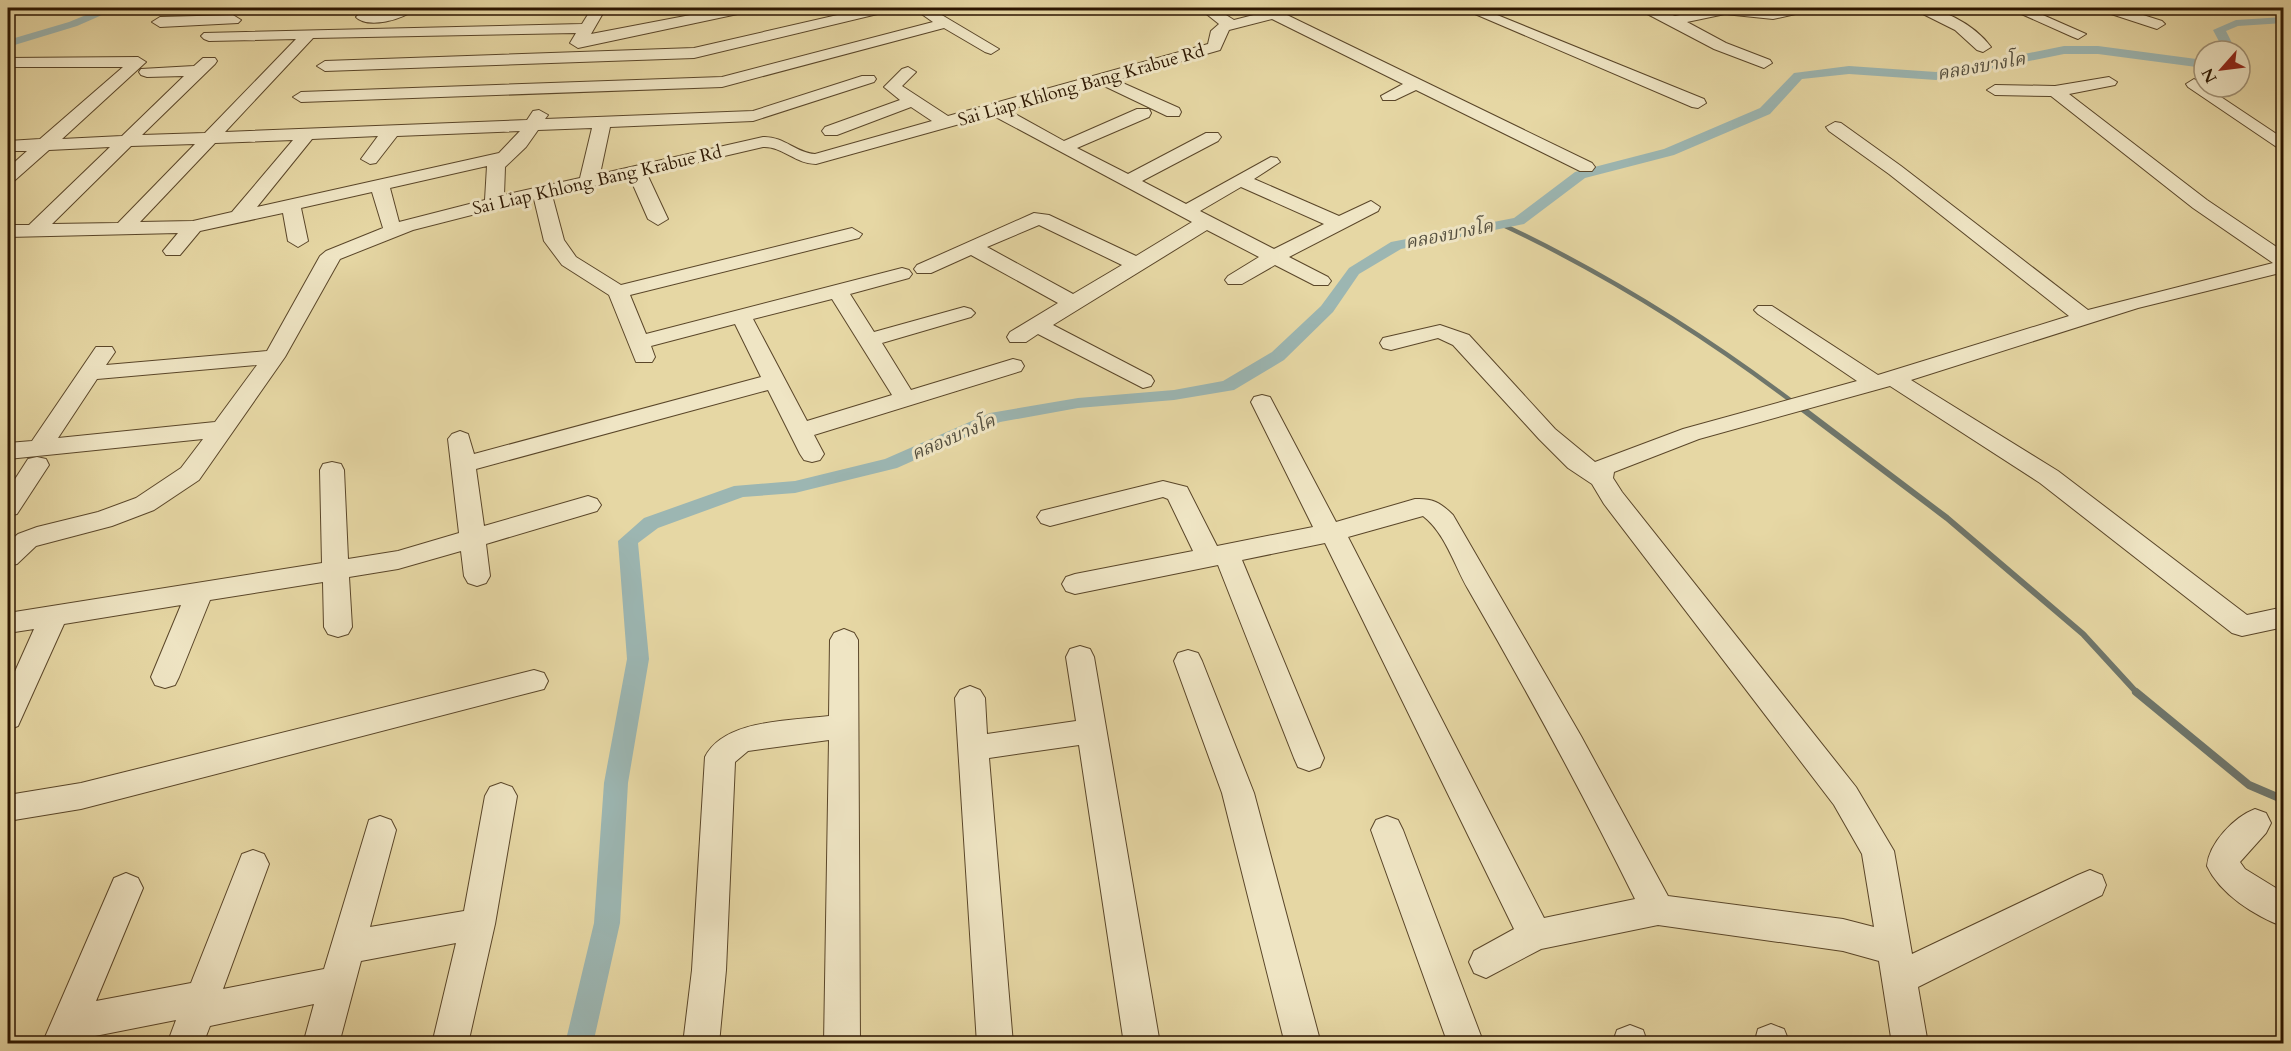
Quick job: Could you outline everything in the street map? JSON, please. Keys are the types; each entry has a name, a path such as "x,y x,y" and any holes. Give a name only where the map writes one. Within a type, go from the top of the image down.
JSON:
{"street":[{"path":"160,22 386,16 401,13 408,8"},
{"path":"494,202 496,166 534,124 583,35 602,8"},
{"path":"209,36 583,35 747,8"},
{"path":"325,66 708,51 885,8"},
{"path":"920,8 991,49"},
{"path":"1206,8 1231,25 1296,8"},
{"path":"1468,8 1698,103"},
{"path":"1643,8 1720,46 1764,63"},
{"path":"1673,21 1725,10 1773,15 1802,8"},
{"path":"1918,8 1960,27 1983,47"},
{"path":"1929,8 1977,28"},
{"path":"2014,8 2078,34"},
{"path":"2107,8 2157,24"},
{"path":"1273,14 1586,167"},
{"path":"301,97 551,90 736,80 947,23"},
{"name":"Sai Liap Khlong Bang Krabue Rd","path":"14,544 46,532 103,520 145,504 190,474 274,357 297,320 327,260 333,255 406,226 494,202 770,141 775,141 803,159 816,159 1104,80 1214,47 1218,44 1219,31 1231,25"},
{"path":"125,226 308,35"},
{"path":"1337,62 1353,53 1376,45"},
{"path":"8,177 138,62 11,62"},
{"path":"35,230 204,66 147,72"},
{"path":"1389,96 1428,70"},
{"path":"908,72 892,87 947,123"},
{"path":"8,146 753,116 868,79"},
{"path":"1104,80 1173,112"},
{"path":"1995,90 2055,91 2109,81"},
{"path":"2055,91 2194,200 2283,261"},
{"path":"1463,107 1486,97"},
{"path":"2215,99 2283,147"},
{"path":"791,105 827,128 907,103"},
{"path":"996,110 1127,182 1321,281"},
{"path":"1063,148 1143,114"},
{"path":"677,153 686,119"},
{"path":"589,180 602,122"},
{"path":"1835,127 1895,170 2084,317"},
{"path":"1525,137 1548,128"},
{"path":"370,159 392,130"},
{"path":"237,219 308,133"},
{"path":"1127,182 1212,136"},
{"path":"8,231 125,226 193,227 506,157"},
{"path":"1185,212 1271,162"},
{"path":"637,172 658,219"},
{"path":"1240,180 1339,224"},
{"path":"380,186 390,225"},
{"path":"542,192 554,241 569,261 618,292 641,350 741,316 902,274"},
{"path":"291,206 298,241"},
{"path":"1235,280 1274,257 1371,207"},
{"path":"924,268 1034,219 1042,219 1137,264"},
{"path":"1018,337 1206,222"},
{"path":"173,251 193,227"},
{"path":"618,292 852,234"},
{"path":"972,247 1073,303"},
{"path":"1601,478 1602,469 1608,464 1691,434 1884,380 2131,303 2283,266"},
{"path":"838,291 906,399"},
{"path":"1765,310 2049,477 2242,626 2283,617"},
{"path":"869,340 964,314"},
{"path":"741,316 812,454"},
{"path":"1038,324 1143,381"},
{"path":"1391,343 1440,331 1461,340 1547,434 1577,462 1601,478 1613,498 1845,796 1878,851 1910,1044"},
{"path":"8,508 104,352"},
{"path":"90,373 274,357"},
{"path":"800,431 1013,366"},
{"path":"464,465 774,381"},
{"path":"1262,402 1535,935"},
{"path":"8,451 38,456 223,429"},
{"path":"460,438 477,576"},
{"path":"332,470 338,627"},
{"path":"1050,517 1171,489 1178,493 1217,555 1309,758"},
{"path":"8,623 398,560 588,505"},
{"path":"1075,584 1330,532 1415,508 1428,507 1437,513 1580,758 1658,910"},
{"path":"165,677 200,592"},
{"path":"8,718 54,616"},
{"path":"842,1044 844,640"},
{"path":"1080,657 1142,1044"},
{"path":"1188,661 1238,793 1303,1044"},
{"path":"8,808 81,796 534,681"},
{"path":"970,698 995,1044"},
{"path":"701,1044 709,970 720,757 730,747 743,740 845,726"},
{"path":"973,748 1092,731"},
{"path":"450,1044 478,924 501,796"},
{"path":"2255,823 2224,856 2223,866 2233,879 2283,912"},
{"path":"321,1044 380,830"},
{"path":"1387,830 1466,1044"},
{"path":"185,1044 253,864"},
{"path":"1897,964 2090,885"},
{"path":"64,1034 126,888"},
{"path":"1486,962 1535,935 1658,910 1843,935 1897,964"},
{"path":"348,947 478,924"},
{"path":"64,1034 199,1004 338,983"}],"waterway":[{"path":"8,44 73,24 112,8"},
{"name":"คลองบางโค","path":"2224,39 2219,30 2236,23 2284,20"},
{"name":"คลองบางโค","path":"579,1044 607,923 616,783 638,659 628,541 651,523 741,491 795,487 890,464 996,417 1078,403 1174,395 1228,386 1278,356 1327,309 1354,271 1396,245 1519,221 1580,175 1669,152 1765,111 1798,76 1849,70 1936,76 2064,50 2098,50 2192,63"},
{"path":"1503,225 1620,286 1731,357 1802,409"},
{"path":"1800,407 1947,518 2083,634 2137,693"},
{"path":"2137,693 2249,785 2284,800"}]}
